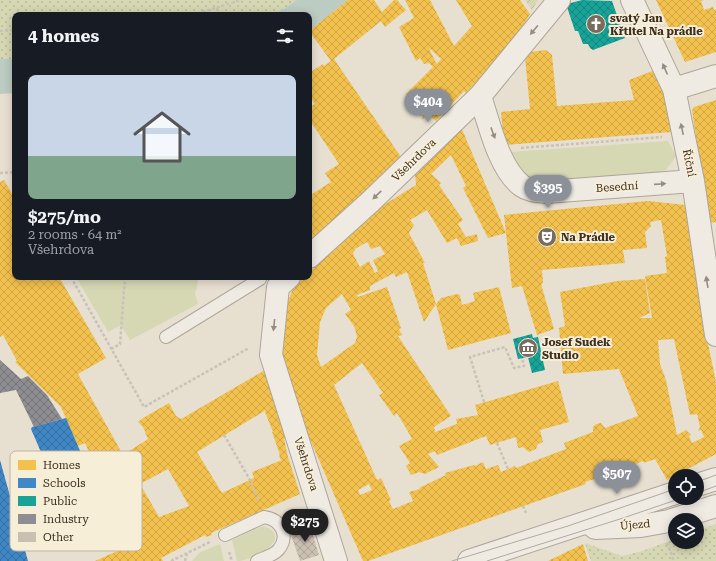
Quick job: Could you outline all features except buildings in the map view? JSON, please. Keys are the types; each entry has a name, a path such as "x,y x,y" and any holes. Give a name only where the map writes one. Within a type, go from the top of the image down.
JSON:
{"street":[{"name":"Všehrdova","path":"312,254 370,202 480,96 559,0"},
{"name":"Říční","path":"632,0 674,89 693,181 716,335"},
{"path":"674,89 716,76"},
{"name":"Besední","path":"480,96 506,167 523,186 533,191 546,192 693,181"},
{"name":"Všehrdova","path":"285,280 278,287 271,355 336,561"},
{"path":"704,483 716,479"},
{"name":"Újezd","path":"469,561 668,495"},
{"name":"Újezd","path":"575,527 592,528 642,526 669,521 716,506"}],"lane":[{"path":"166,337 256,280"},
{"path":"261,280 276,300"},
{"path":"225,535 264,517 275,520 283,529 283,542 278,551 257,561"}],"path":[{"path":"203,12 241,0"},
{"path":"217,8 218,12"},
{"path":"0,31 12,30"},
{"path":"513,149 666,137"},
{"path":"0,173 12,172"},
{"path":"73,280 144,407 245,350"},
{"path":"111,349 120,344 125,280"},
{"path":"484,402 470,357 505,347 514,368 524,366 522,358"},
{"path":"224,435 250,480 264,517"},
{"path":"497,443 508,469"},
{"path":"523,506 526,513"},
{"path":"171,561 225,535"},
{"path":"665,538 674,561"},
{"path":"184,561 187,553"}],"green space":[{"path":"0,0 297,0 278,12 12,12 12,59 0,59"},
{"path":"525,0 538,0 532,10"},
{"path":"668,141 676,156 666,170 653,175 540,184 524,175 510,152"},
{"path":"78,280 198,280 195,294 198,304 130,340 121,325 108,332"},
{"path":"716,524 716,561 591,561 585,543 622,556 642,551 668,542 668,549 704,549 704,528"},
{"path":"263,526 272,531 275,536 273,542 261,553 244,560 237,561 232,540"},
{"path":"220,544 224,561 192,561 199,553"}],"shaded area":[{"path":"297,0 348,0 312,29 312,12 278,12"},
{"path":"0,59 12,59 12,93 0,94"}],"tram line":[{"path":"704,479 716,475"},
{"path":"704,490 716,486"},
{"path":"452,561 568,526 668,491"},
{"path":"487,561 668,503"}],"place":[{"name":"svatý Jan Křtitel Na prádle","path":"596,24"},
{"name":"Na Prádle","path":"547,237"},
{"name":"Josef Sudek Studio","path":"528,348"}]}
